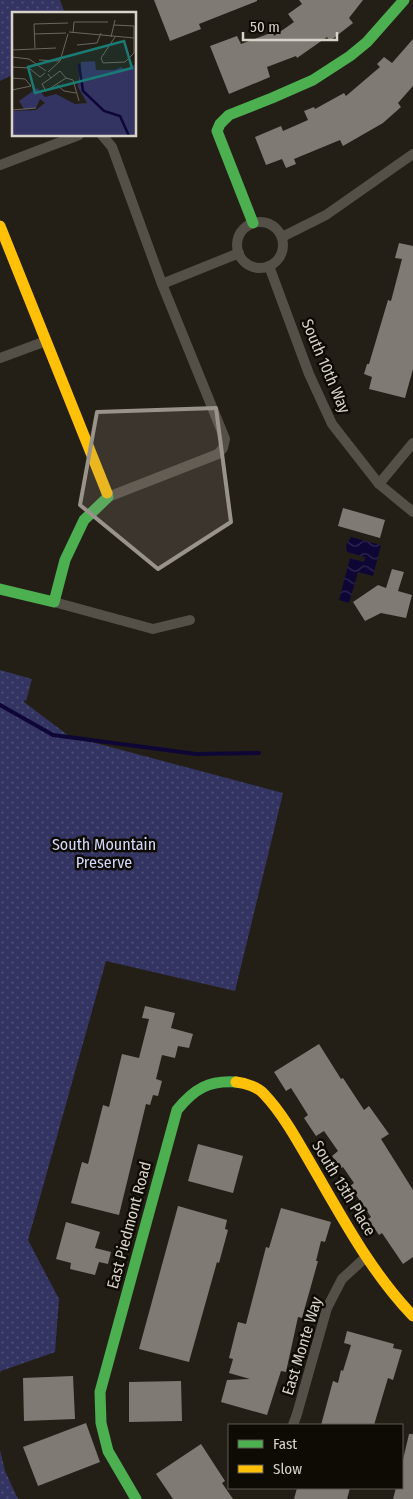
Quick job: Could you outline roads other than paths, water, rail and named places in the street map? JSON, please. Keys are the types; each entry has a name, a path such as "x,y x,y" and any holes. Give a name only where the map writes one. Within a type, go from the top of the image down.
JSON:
{"street":[{"path":"253,223 218,131 220,124 229,115 304,86 329,71 369,42 404,0"},
{"path":"0,165 76,136"},
{"path":"54,602 65,560 84,520 108,497 218,454 223,448 225,439 162,284 112,147 103,136"},
{"path":"282,237 326,215 413,154"},
{"path":"260,222 273,226 282,237 283,243 280,257 269,266 255,267 248,264 239,253 238,239 246,227 253,223 260,222"},
{"path":"0,226 108,497"},
{"path":"162,284 239,253"},
{"name":"South 10th Way","path":"269,266 309,374 332,424 379,484 413,512"},
{"path":"0,358 46,341"},
{"path":"379,484 413,443"},
{"path":"0,589 153,629 190,620"},
{"name":"East Piedmont Road","path":"136,1499 108,1451 100,1423 100,1392 177,1110 188,1096 204,1086 221,1081 243,1083"},
{"name":"South 13th Place","path":"243,1083 263,1092 287,1124 366,1257 393,1295 413,1316"},
{"name":"East Monte Way","path":"293,1424 298,1414 327,1308 342,1279 366,1257"}],"water":[{"path":"351,537 381,545 373,576 358,572 349,603 339,600 350,558 364,562 365,557 347,552 346,545"}],"waterway":[{"path":"0,705 53,735 196,754 259,753"}],"park label":[{"name":"South Mountain Preserve","path":"104,853"}]}
